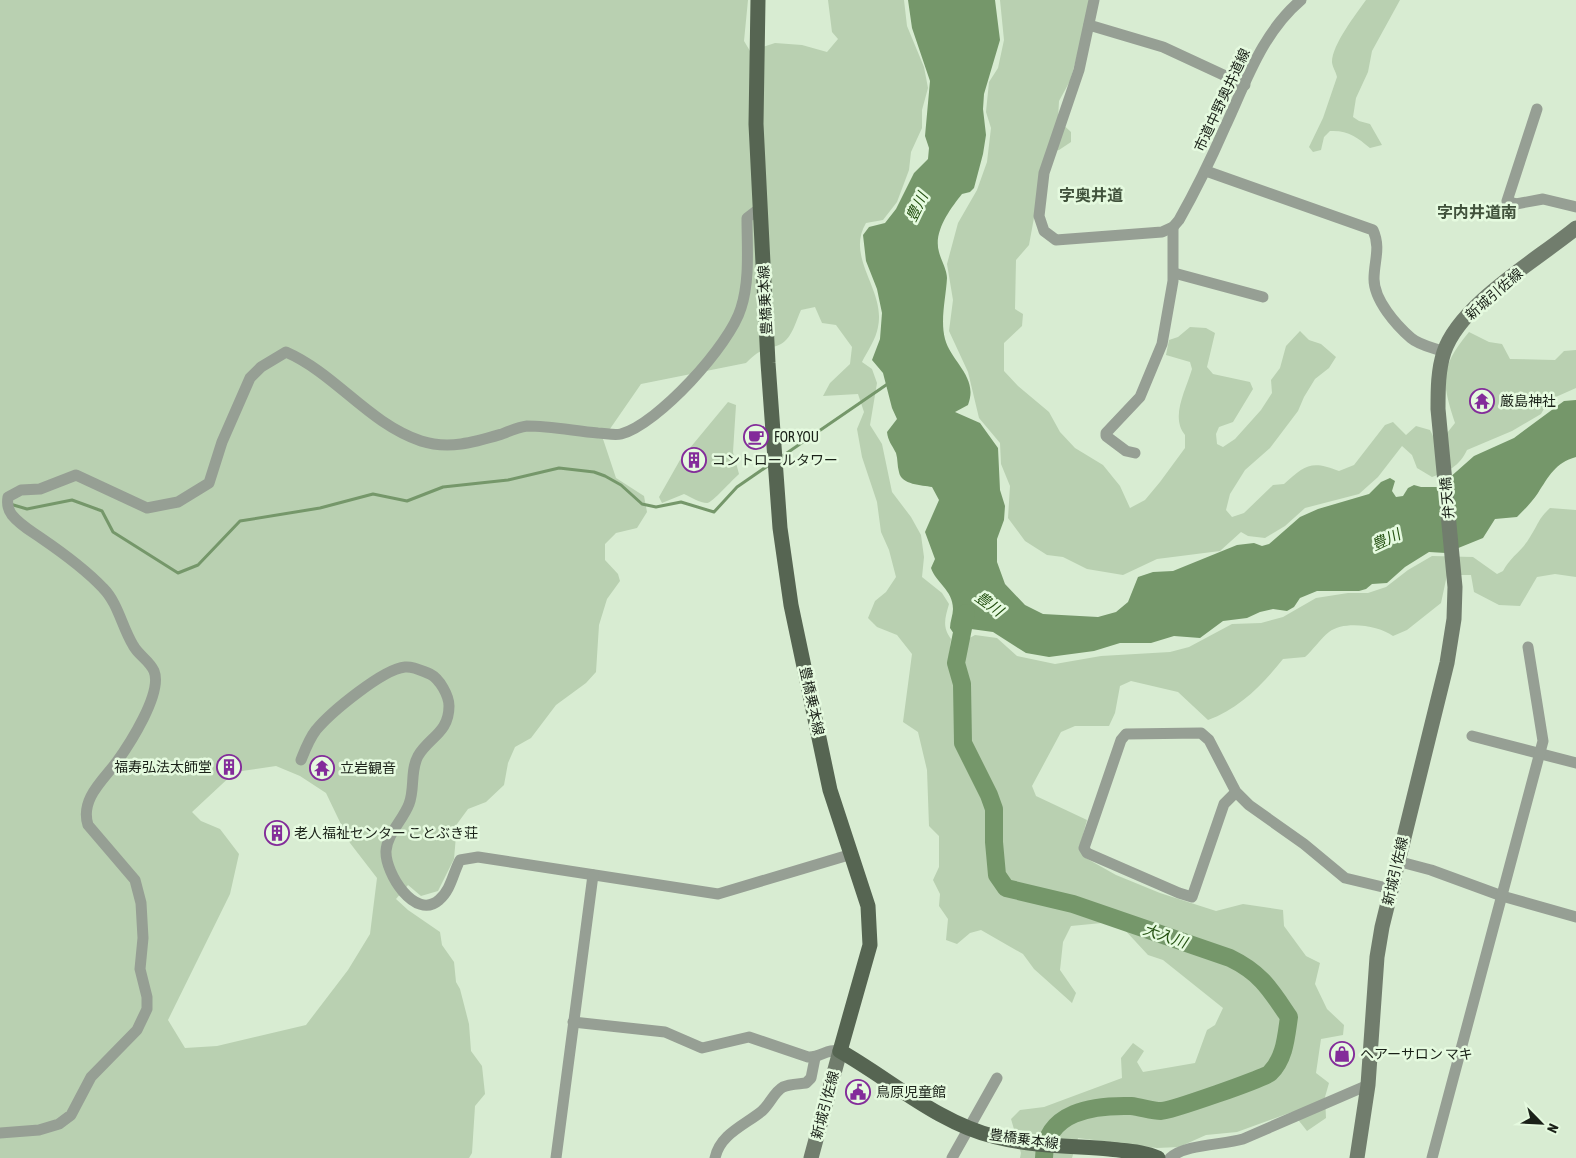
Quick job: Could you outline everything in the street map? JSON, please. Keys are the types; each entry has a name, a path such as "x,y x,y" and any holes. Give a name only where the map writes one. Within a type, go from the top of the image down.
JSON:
{"main road":[{"name":"豊橋乗本線","path":"758,0 756,124 778,504 791,605 830,790 868,906 870,945 840,1051 942,1116 969,1129 1017,1141 1134,1152 1155,1157"},
{"name":"新城引佐線","path":"1438,409 1438,382 1444,352 1455,330 1470,311 1576,228"},
{"name":"弁天橋","path":"1438,409 1455,587"},
{"name":"新城引佐線","path":"1357,1158 1368,1085 1377,956 1397,861 1447,663 1454,619 1455,587"},
{"name":"新城引佐線","path":"811,1158 840,1051"}],"street":[{"path":"1094,0 1079,70 1044,172 1039,216 1044,231 1056,240 1073,240 1162,232 1176,224"},
{"name":"市道中野奥井道線","path":"1176,224 1206,171 1269,36 1301,0"},
{"path":"1088,25 1163,47 1245,85"},
{"path":"1537,110 1507,201 1516,204 1543,199 1576,207"},
{"path":"1206,171 1373,230 1378,240 1374,281 1378,296 1394,320 1412,339 1444,352"},
{"path":"0,1133 39,1130 59,1124 71,1115 91,1077 137,1030 147,1009 147,997 140,969 143,938 141,903 135,880 88,825 85,815 91,797 102,778 116,763 144,718 154,693 155,674 151,666 133,646 116,607 104,589 72,560 25,527 11,514 8,497 21,490 40,488 76,475 147,508 178,502 209,483 222,442 250,378 261,367 286,352 306,361 385,425 421,441 443,445 468,444 525,426 620,435 636,427 685,387 715,354 730,332 741,309 747,278 747,218 760,208"},
{"path":"1136,453 1126,451 1106,436 1106,433 1118,418 1130,409 1146,388 1162,344 1174,274 1172,262 1176,224"},
{"path":"1174,274 1263,297"},
{"path":"1432,1158 1543,741 1528,648"},
{"path":"301,760 316,730 353,696 373,682 398,668 418,668 434,676 442,686 449,703 448,716 442,729 417,758 409,805 387,842 386,852 388,865 399,887 409,898 420,905 430,906 439,900 448,890 460,860 469,857 718,894 852,854"},
{"path":"1236,792 1224,804 1192,897 1179,894 1087,853 1084,848 1121,740 1126,734 1201,733 1209,740 1236,792 1249,805 1304,844 1337,873 1356,882 1391,889"},
{"path":"1472,736 1576,763"},
{"path":"1397,861 1431,870 1502,896 1576,917"},
{"path":"556,1158 593,874"},
{"path":"573,1022 665,1032 702,1048 749,1037 815,1058 833,1050 840,1051"},
{"path":"716,1158 721,1145 728,1136 762,1110 780,1089 785,1086 806,1083 811,1078 815,1058"},
{"path":"952,1158 997,1078"},
{"path":"1170,1158 1174,1154 1204,1146 1243,1140 1368,1085"}],"shaded area":[{"path":"0,0 748,0 744,41 750,51 775,43 802,45 827,52 838,39 832,32 828,0 904,0 907,26 924,67 928,88 922,110 922,128 911,152 909,170 897,202 883,220 866,223 861,236 860,249 863,262 877,300 879,313 875,336 862,362 872,369 877,383 870,425 882,444 892,492 911,517 921,535 924,557 922,577 942,593 949,604 945,622 946,630 951,639 949,656 962,655 966,640 975,635 997,638 1017,656 1055,664 1101,656 1170,652 1189,647 1232,624 1261,623 1283,617 1316,598 1348,593 1368,593 1386,587 1408,570 1432,556 1473,557 1497,574 1503,571 1524,546 1550,508 1576,510 1576,577 1555,574 1537,577 1520,606 1499,605 1474,592 1471,575 1447,575 1441,603 1407,630 1393,636 1371,627 1353,625 1336,628 1329,632 1305,657 1283,659 1250,695 1230,709 1208,720 1178,692 1131,681 1120,686 1115,713 1109,726 1075,726 1061,732 1032,786 1036,796 1087,820 1081,842 1084,857 1116,875 1160,893 1216,911 1243,904 1283,910 1284,926 1306,956 1320,963 1315,984 1327,1009 1344,1025 1343,1035 1321,1039 1316,1073 1329,1083 1325,1097 1326,1118 1307,1131 1292,1112 1237,1132 1206,1135 1179,1147 1157,1148 1078,1138 1072,1158 1020,1158 1021,1153 1011,1119 1020,1110 1044,1107 1122,1078 1121,1058 1133,1043 1144,1051 1137,1062 1143,1072 1195,1063 1207,1030 1215,1025 1223,1008 1163,960 1148,955 1123,928 1112,922 1071,926 1063,942 1060,970 1076,993 1072,1003 1034,969 1023,954 981,930 970,933 957,944 946,940 948,919 939,906 940,894 933,880 939,867 939,836 929,826 927,770 918,732 903,722 912,654 897,635 877,627 868,618 875,601 886,592 896,577 889,550 881,532 877,502 862,457 857,429 864,412 858,394 823,396 830,383 850,364 852,347 836,325 822,323 815,307 801,310 793,329 785,341 759,352 746,363 641,384 603,439 616,478 644,496 647,512 637,528 616,533 605,544 605,560 618,574 620,581 607,599 599,625 596,672 586,683 556,705 531,738 515,747 508,763 504,785 486,802 468,809 457,824 454,859 438,891 421,896 408,885 396,899 408,910 440,932 442,945 454,962 456,982 460,989 469,1024 471,1051 482,1066 485,1094 475,1106 472,1153 469,1158 0,1158","holes":["276,766 300,776 326,793 350,843 377,878 370,934 348,970 306,1025 217,1046 185,1048 168,1020 230,894 239,854 220,829 201,821 192,812 235,772"]},
{"path":"1000,0 1089,0 1087,20 1070,81 1059,101 1058,120 1071,132 1071,142 1059,150 1046,152 1029,245 1016,260 1015,309 1023,314 1022,326 1004,343 1004,371 1018,386 1049,412 1060,432 1075,448 1103,465 1120,486 1130,508 1145,500 1185,448 1185,435 1181,428 1179,412 1192,369 1190,362 1166,355 1169,340 1178,337 1190,327 1206,328 1215,333 1207,367 1213,374 1250,382 1253,389 1233,422 1219,427 1216,434 1217,444 1223,447 1235,439 1261,410 1272,393 1271,380 1280,368 1286,346 1300,331 1309,340 1321,344 1336,357 1329,368 1315,379 1298,411 1270,448 1245,470 1230,494 1226,510 1232,517 1244,513 1273,485 1284,484 1298,472 1309,466 1322,466 1339,471 1354,465 1385,425 1393,422 1406,435 1416,426 1430,430 1434,438 1447,433 1455,423 1447,396 1446,375 1448,365 1459,344 1469,332 1489,342 1502,344 1510,359 1555,360 1564,351 1576,350 1576,388 1549,400 1541,414 1512,431 1467,450 1453,468 1443,473 1432,477 1417,468 1412,455 1402,446 1378,477 1359,494 1305,508 1285,526 1265,538 1248,536 1241,532 1220,551 1157,559 1123,575 1087,569 1063,557 1047,555 1025,541 1008,518 1010,486 1001,464 1000,443 979,418 968,372 949,331 953,300 947,264 958,223 977,190 987,162 991,128 986,112 989,82 998,68 1004,40"},
{"path":"1366,0 1400,0 1372,51 1368,72 1356,98 1353,117 1370,124 1382,145 1370,148 1352,135 1330,131 1324,137 1321,150 1313,152 1309,147 1323,118 1337,77 1332,64 1333,55 1345,30"},
{"path":"728,402 736,405 733,452 739,474 717,496 707,503 684,494 662,503 659,497 680,460"}],"water":[{"name":"豊川","path":"908,0 995,0 1000,40 984,94 983,109 986,135 983,154 974,188 970,192 962,194 952,207 940,229 938,244 947,278 943,316 945,339 970,386 968,405 955,412 980,423 998,448 1000,490 1005,506 1004,520 997,539 997,562 1005,584 1025,605 1043,614 1098,617 1116,612 1128,602 1138,577 1153,572 1173,571 1237,545 1254,543 1262,546 1269,544 1300,517 1318,509 1369,494 1381,482 1390,478 1395,481 1392,491 1396,497 1403,496 1408,488 1414,485 1439,487 1474,456 1514,438 1564,401 1576,400 1576,457 1563,463 1553,471 1533,500 1517,517 1495,519 1483,538 1446,553 1429,552 1405,567 1387,583 1372,584 1366,589 1359,591 1317,591 1300,598 1294,607 1287,611 1273,609 1247,618 1223,621 1200,638 1174,636 1151,643 1120,643 1094,651 1049,657 1026,653 993,632 971,629 964,636 956,637 950,628 953,611 952,602 931,568 935,559 925,532 939,500 932,487 912,484 904,480 898,470 896,453 887,432 897,419 892,408 883,373 872,360 880,339 882,313 877,289 866,261 863,235 869,227 885,223 896,209 914,173 928,159 929,148 925,136 930,81 912,28"}],"waterway":[{"path":"784,455 889,383"},
{"path":"10,504 27,509 72,500 102,511 113,532 178,573 198,565 240,521 320,508 373,494 407,501 443,487 508,480 559,468 594,472 605,476 621,485 642,504 656,507 681,502 714,512 737,487 769,465"},
{"name":"大入川","path":"966,613 956,663 962,684 963,743 994,809 997,875 1006,888 1073,904 1230,958 1257,976 1270,990 1289,1017 1282,1054 1270,1073 1236,1087 1168,1110 1158,1111 1131,1106 1117,1106 1102,1107 1074,1114 1062,1121 1053,1130 1047,1142 1044,1158"}],"place":[{"name":"厳島神社","path":"1482,401"},
{"name":"FOR YOU","path":"756,437"},
{"name":"コントロールタワー","path":"694,460"},
{"name":"福寿弘法太師堂","path":"229,767"},
{"name":"立岩観音","path":"322,768"},
{"name":"老人福祉センター ことぶき荘","path":"277,833"},
{"name":"ヘアーサロン マキ","path":"1342,1054"},
{"name":"鳥原児童館","path":"858,1092"}],"district":[{"name":"字奥井道","path":"1091,195"},
{"name":"字内井道南","path":"1477,212"}]}
